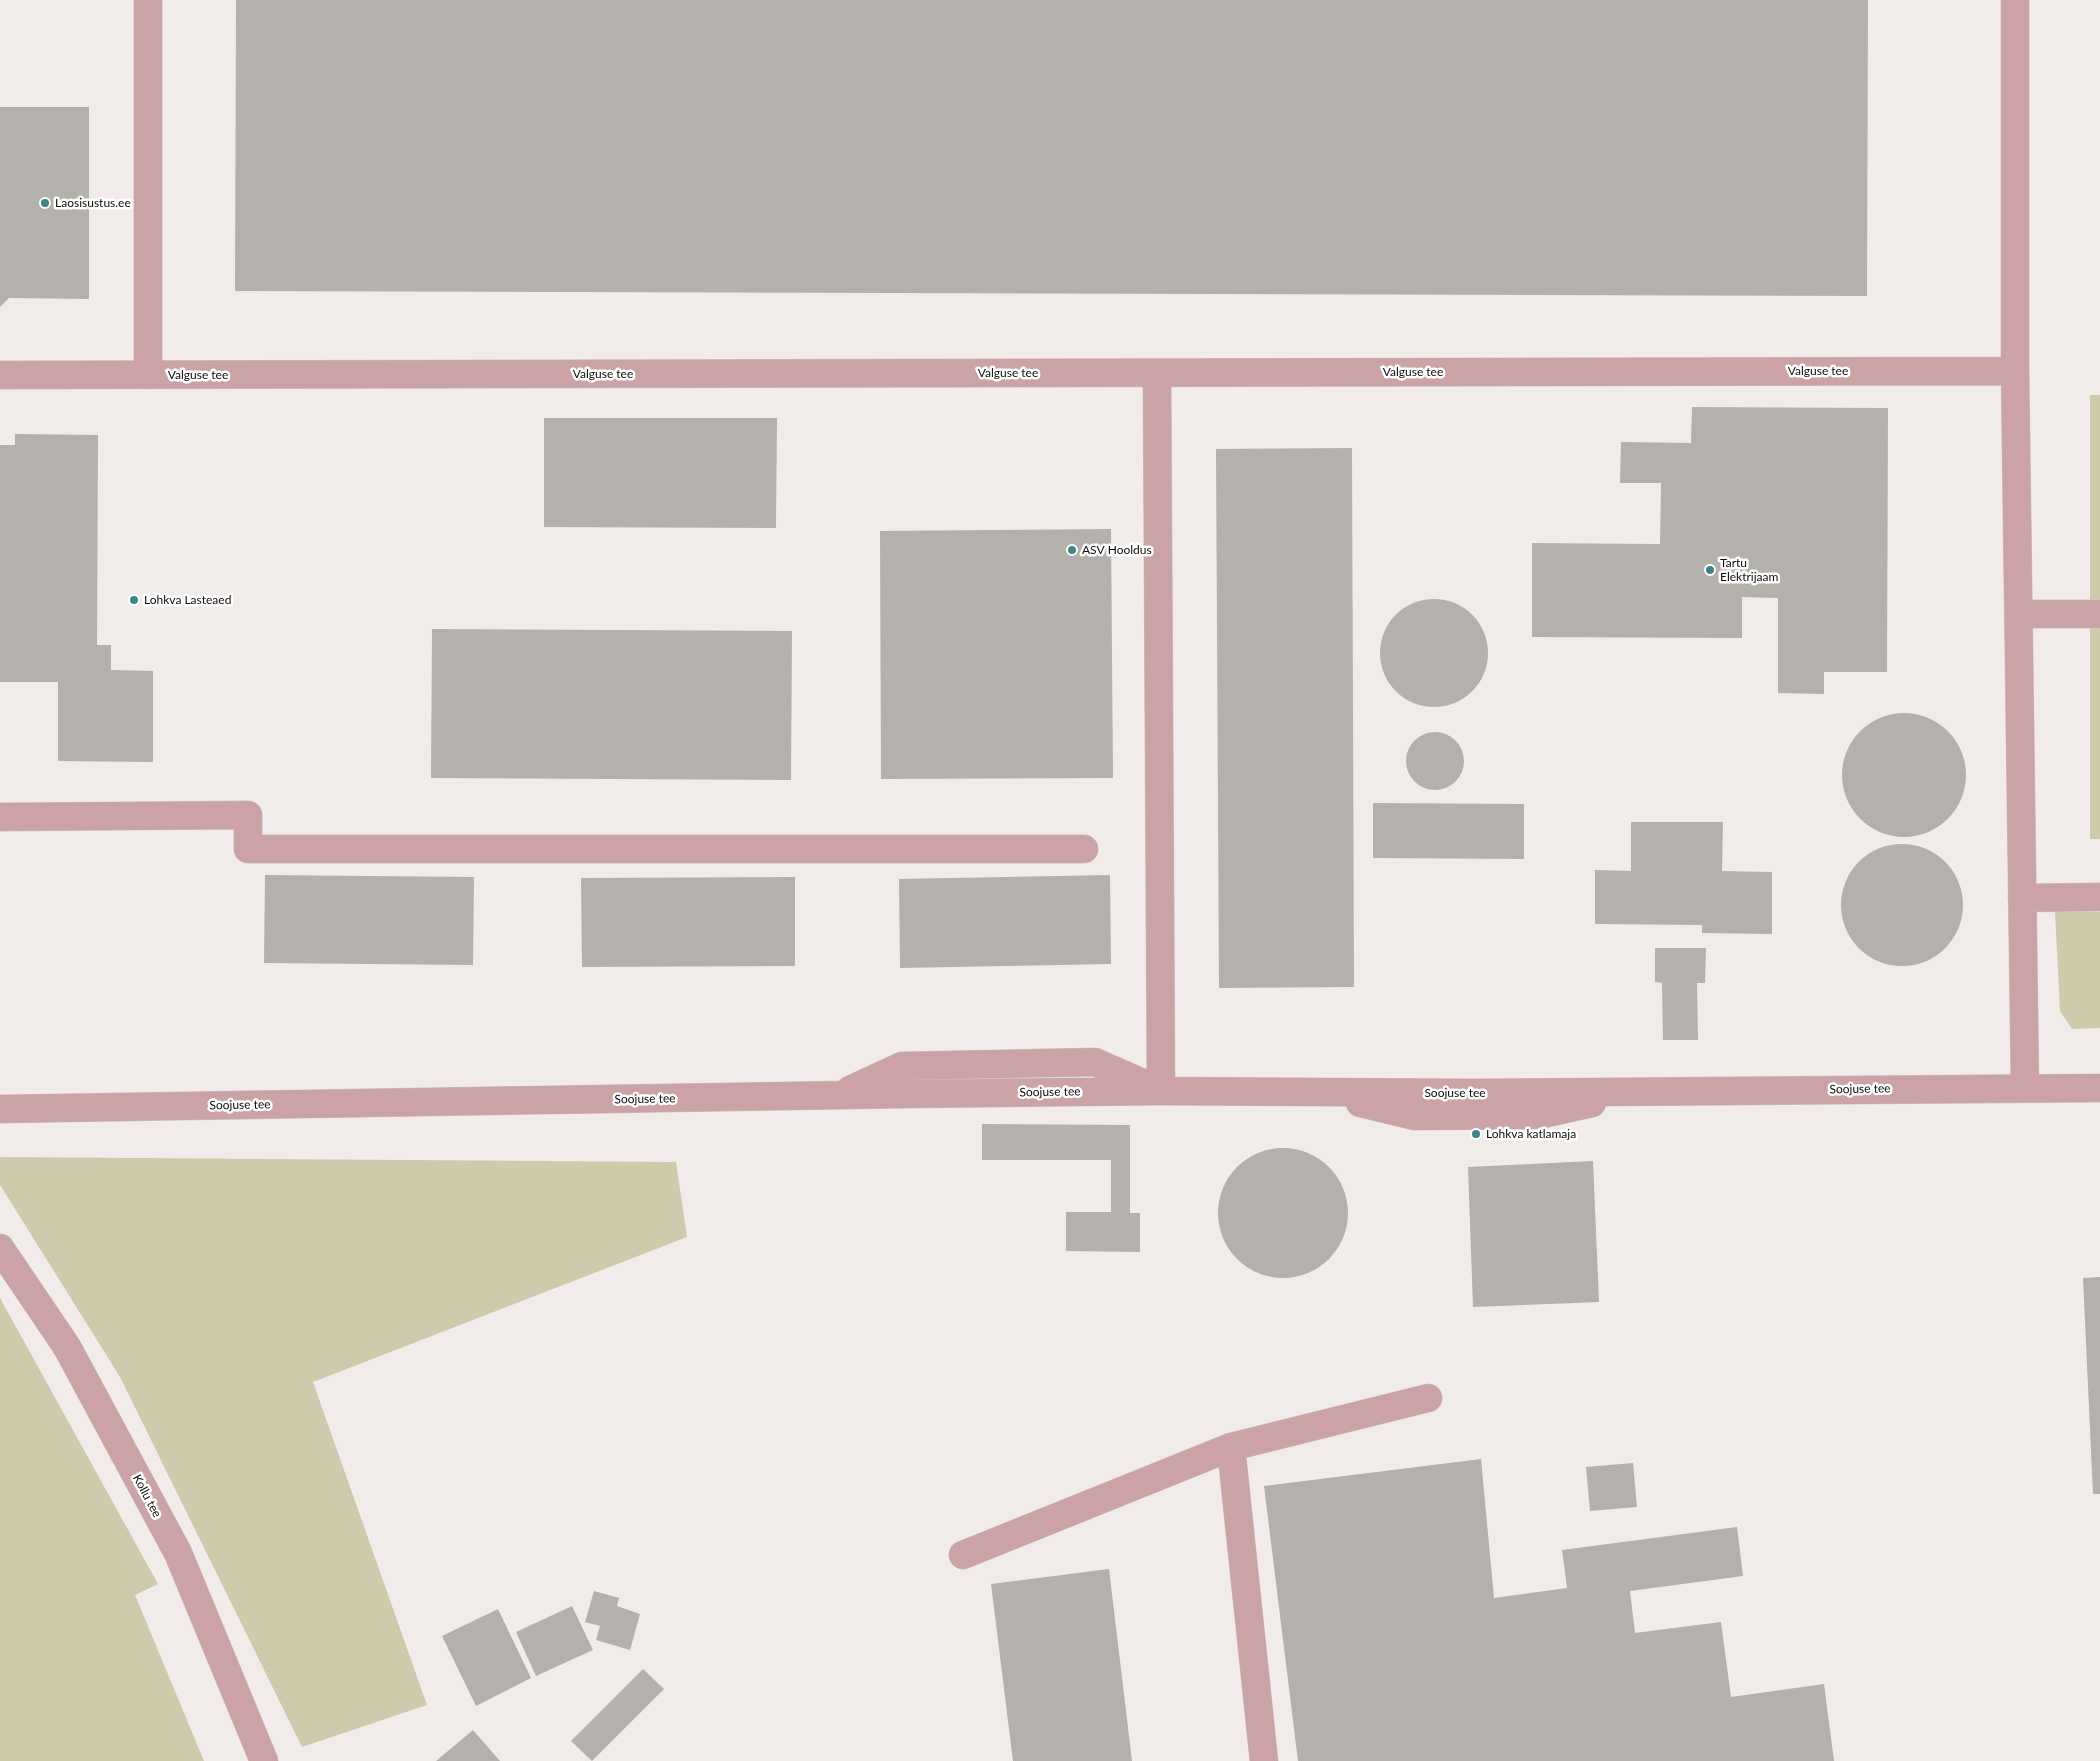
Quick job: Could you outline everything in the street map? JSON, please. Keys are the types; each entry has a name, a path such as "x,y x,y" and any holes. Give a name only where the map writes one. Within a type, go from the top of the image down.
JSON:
{"street":[{"path":"148,0 148,375"},
{"path":"2015,0 2015,371 2025,1088"},
{"name":"Valguse tee","path":"0,375 2015,371"},
{"path":"1157,372 1160,1091"},
{"path":"2019,614 2100,614"},
{"path":"0,817 248,815 248,849 1084,849"},
{"path":"2022,898 2100,897"},
{"name":"Soojuse tee","path":"0,1109 1160,1091 1476,1093 2100,1088"},
{"name":"Kollu tee","path":"0,1248 67,1347 178,1553 264,1761"},
{"path":"962,1556 1232,1447 1428,1398"},
{"path":"1232,1447 1264,1761"}],"shaded area":[{"path":"2090,395 2100,395 2100,839 2090,839"},
{"path":"2055,912 2100,912 2100,1028 2072,1029 2060,1011"},
{"path":"0,1157 676,1162 687,1237 313,1382 427,1705 302,1747 120,1377 0,1185"},
{"path":"0,1298 158,1584 135,1595 204,1761 0,1761"}],"building":[{"path":"236,0 1868,0 1867,296 235,291"},
{"name":"Laosisustus.ee","path":"0,107 89,107 89,299 9,298 0,307"},
{"name":"Tartu Elektrijaam","path":"1692,407 1888,408 1887,672 1824,672 1824,694 1778,693 1778,598 1742,597 1742,638 1532,637 1532,543 1660,544 1661,483 1620,483 1621,442 1691,443"},
{"path":"544,418 777,418 776,528 544,527"},
{"path":"15,434 98,435 97,645 111,645 111,670 153,671 153,762 58,761 58,682 0,682 0,445 15,445"},
{"path":"1352,448 1354,987 1219,988 1216,449"},
{"path":"1111,529 1113,778 881,779 880,531"},
{"path":"1434,599 1455,603 1472,615 1484,632 1488,653 1484,674 1472,691 1455,703 1434,707 1413,703 1396,691 1384,674 1380,653 1384,632 1396,615 1413,603"},
{"path":"432,629 792,631 791,780 431,778"},
{"path":"1904,713 1928,718 1948,731 1961,751 1966,775 1961,799 1948,819 1928,832 1904,837 1880,832 1860,819 1847,799 1842,775 1847,751 1860,731 1880,718"},
{"path":"1429,732 1441,732 1456,740 1464,755 1464,767 1456,782 1441,790 1429,790 1414,782 1406,767 1406,755 1414,740"},
{"path":"1373,803 1524,804 1524,859 1373,858"},
{"path":"1631,822 1723,822 1722,871 1772,872 1772,934 1702,933 1702,925 1595,924 1595,870 1631,871"},
{"path":"1902,844 1926,848 1945,862 1959,881 1963,905 1959,929 1945,948 1926,962 1902,966 1878,962 1859,948 1845,929 1841,905 1845,881 1859,862 1878,848"},
{"path":"265,875 474,877 473,965 264,963"},
{"path":"1110,875 1111,964 900,968 899,879"},
{"path":"795,877 795,966 582,967 581,878"},
{"path":"1655,948 1706,948 1705,983 1697,983 1698,1040 1663,1040 1662,983 1655,982"},
{"path":"982,1124 1130,1125 1130,1213 1140,1213 1140,1252 1066,1251 1066,1212 1111,1212 1111,1160 982,1160"},
{"path":"1283,1148 1308,1153 1329,1167 1343,1188 1348,1213 1343,1238 1329,1259 1308,1273 1283,1278 1258,1273 1237,1259 1223,1238 1218,1213 1223,1188 1237,1167 1258,1153"},
{"path":"1593,1161 1599,1302 1473,1307 1468,1167"},
{"path":"2100,1277 2100,1494 2093,1494 2083,1278"},
{"path":"1481,1459 1494,1598 1567,1588 1562,1550 1737,1527 1743,1576 1630,1591 1635,1633 1721,1622 1731,1697 1824,1684 1834,1761 1298,1761 1264,1486"},
{"path":"1633,1463 1637,1507 1590,1511 1586,1467"},
{"path":"1109,1569 1132,1761 1013,1761 991,1584"},
{"path":"594,1591 619,1598 617,1606 640,1614 630,1650 596,1640 600,1626 585,1622"},
{"path":"572,1606 593,1650 536,1676 516,1632"},
{"path":"498,1609 531,1678 476,1706 442,1636"},
{"path":"643,1669 664,1689 592,1761 571,1741"},
{"path":"473,1730 500,1761 436,1761"}],"place":[{"name":"Laosisustus.ee","path":"45,203"},
{"name":"ASV Hooldus","path":"1072,550"},
{"name":"Tartu Elektrijaam","path":"1710,570"},
{"name":"Lohkva Lasteaed","path":"134,600"},
{"name":"Lohkva katlamaja","path":"1476,1134"}]}
